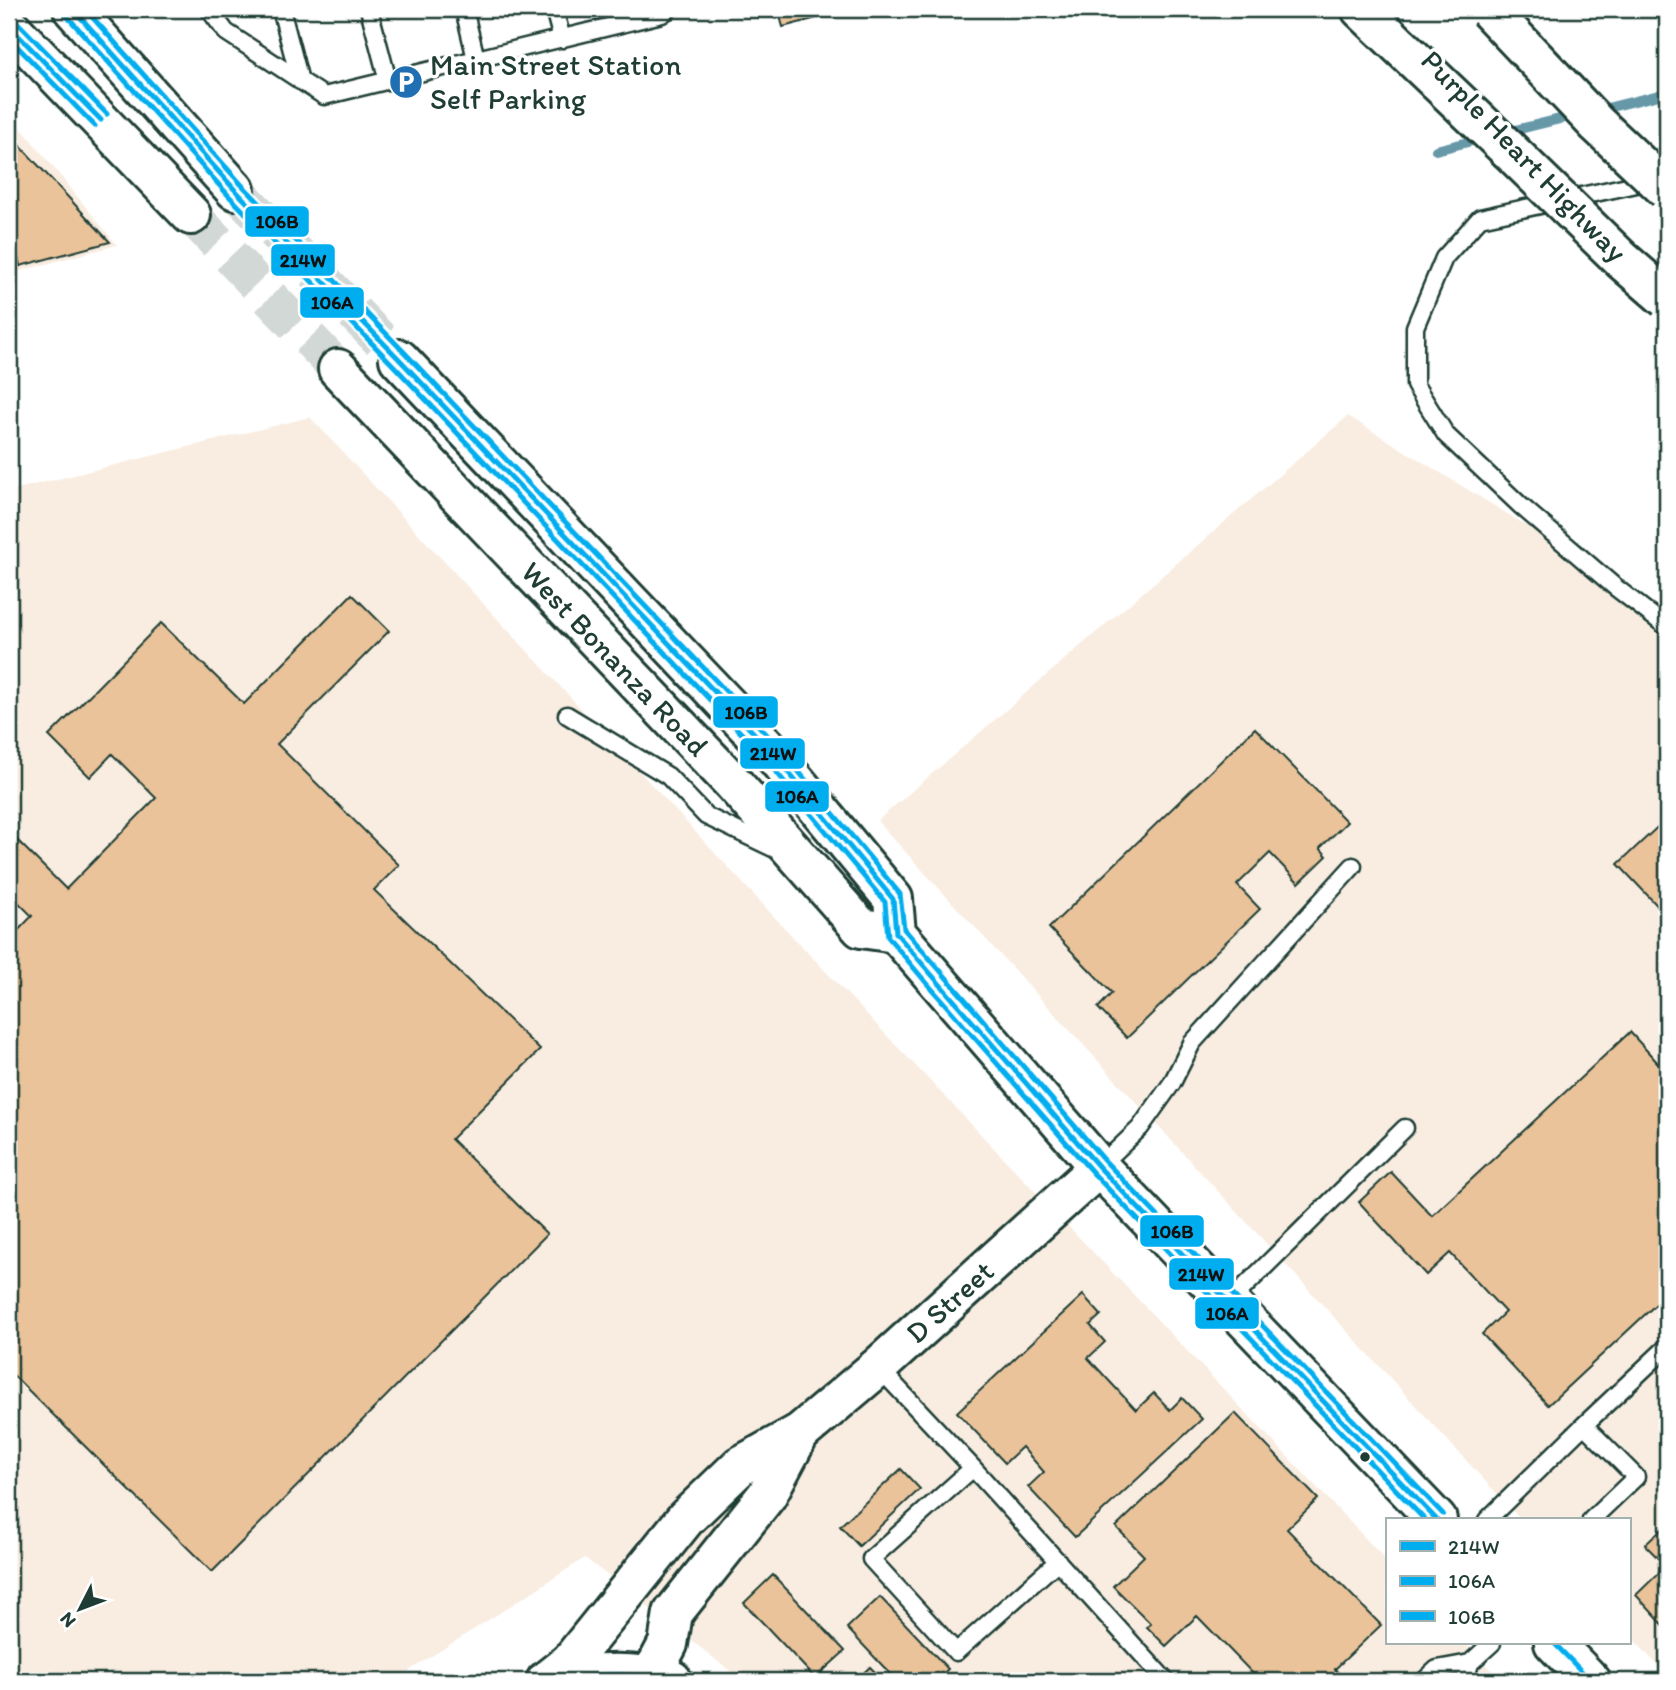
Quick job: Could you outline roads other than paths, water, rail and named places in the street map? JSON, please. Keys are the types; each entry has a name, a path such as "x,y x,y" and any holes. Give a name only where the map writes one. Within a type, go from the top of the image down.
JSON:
{"main road":[{"path":"73,9 235,190"},
{"path":"1361,9 1508,149"},
{"name":"Purple Heart Highway","path":"1385,9 1508,149 1622,260 1667,299"},
{"path":"1488,9 1597,124 1667,190"},
{"path":"9,26 191,215"},
{"name":"West Bonanza Road","path":"338,369 692,740 861,928 896,933 892,899 769,749 399,359"},
{"path":"896,933 1099,1167 1435,1518"},
{"name":"D Street","path":"546,1681 570,1662 686,1518 740,1466 800,1433 878,1367 1099,1167"},
{"name":"D Street","path":"657,1679 668,1644 673,1614 767,1494 800,1433"},
{"path":"1555,1644 1591,1681"},
{"path":"559,1681 579,1675 657,1679"}],"lane":[{"path":"209,9 226,32 324,96 562,39 664,11"},
{"path":"281,9 300,81"},
{"path":"369,9 388,81"},
{"path":"464,9 477,59"},
{"path":"554,9 562,39"},
{"path":"1667,178 1480,218 1444,258 1415,327 1415,385 1446,435 1521,506 1615,587 1667,627"},
{"path":"567,715 668,776 706,816 803,862"},
{"path":"1099,1167 1140,1128 1172,1083 1192,1043 1353,866"},
{"path":"1228,1303 1405,1128"},
{"path":"1489,1518 1667,1347"},
{"path":"878,1367 1166,1681"},
{"path":"1584,1425 1636,1477 1593,1518"},
{"path":"973,1468 871,1559 956,1652 1058,1561"},
{"path":"1424,1681 1437,1669 1470,1663 1491,1644"},
{"path":"1465,1681 1470,1663"}],"waterway":[{"path":"1595,111 1667,93"},
{"path":"1503,133 1576,115"},
{"path":"1436,150 1484,138"}],"tunnel":[{"path":"235,190 399,359"},
{"path":"191,215 338,369"}],"place":[{"name":"Main Street Station Self Parking","path":"406,82"}]}
